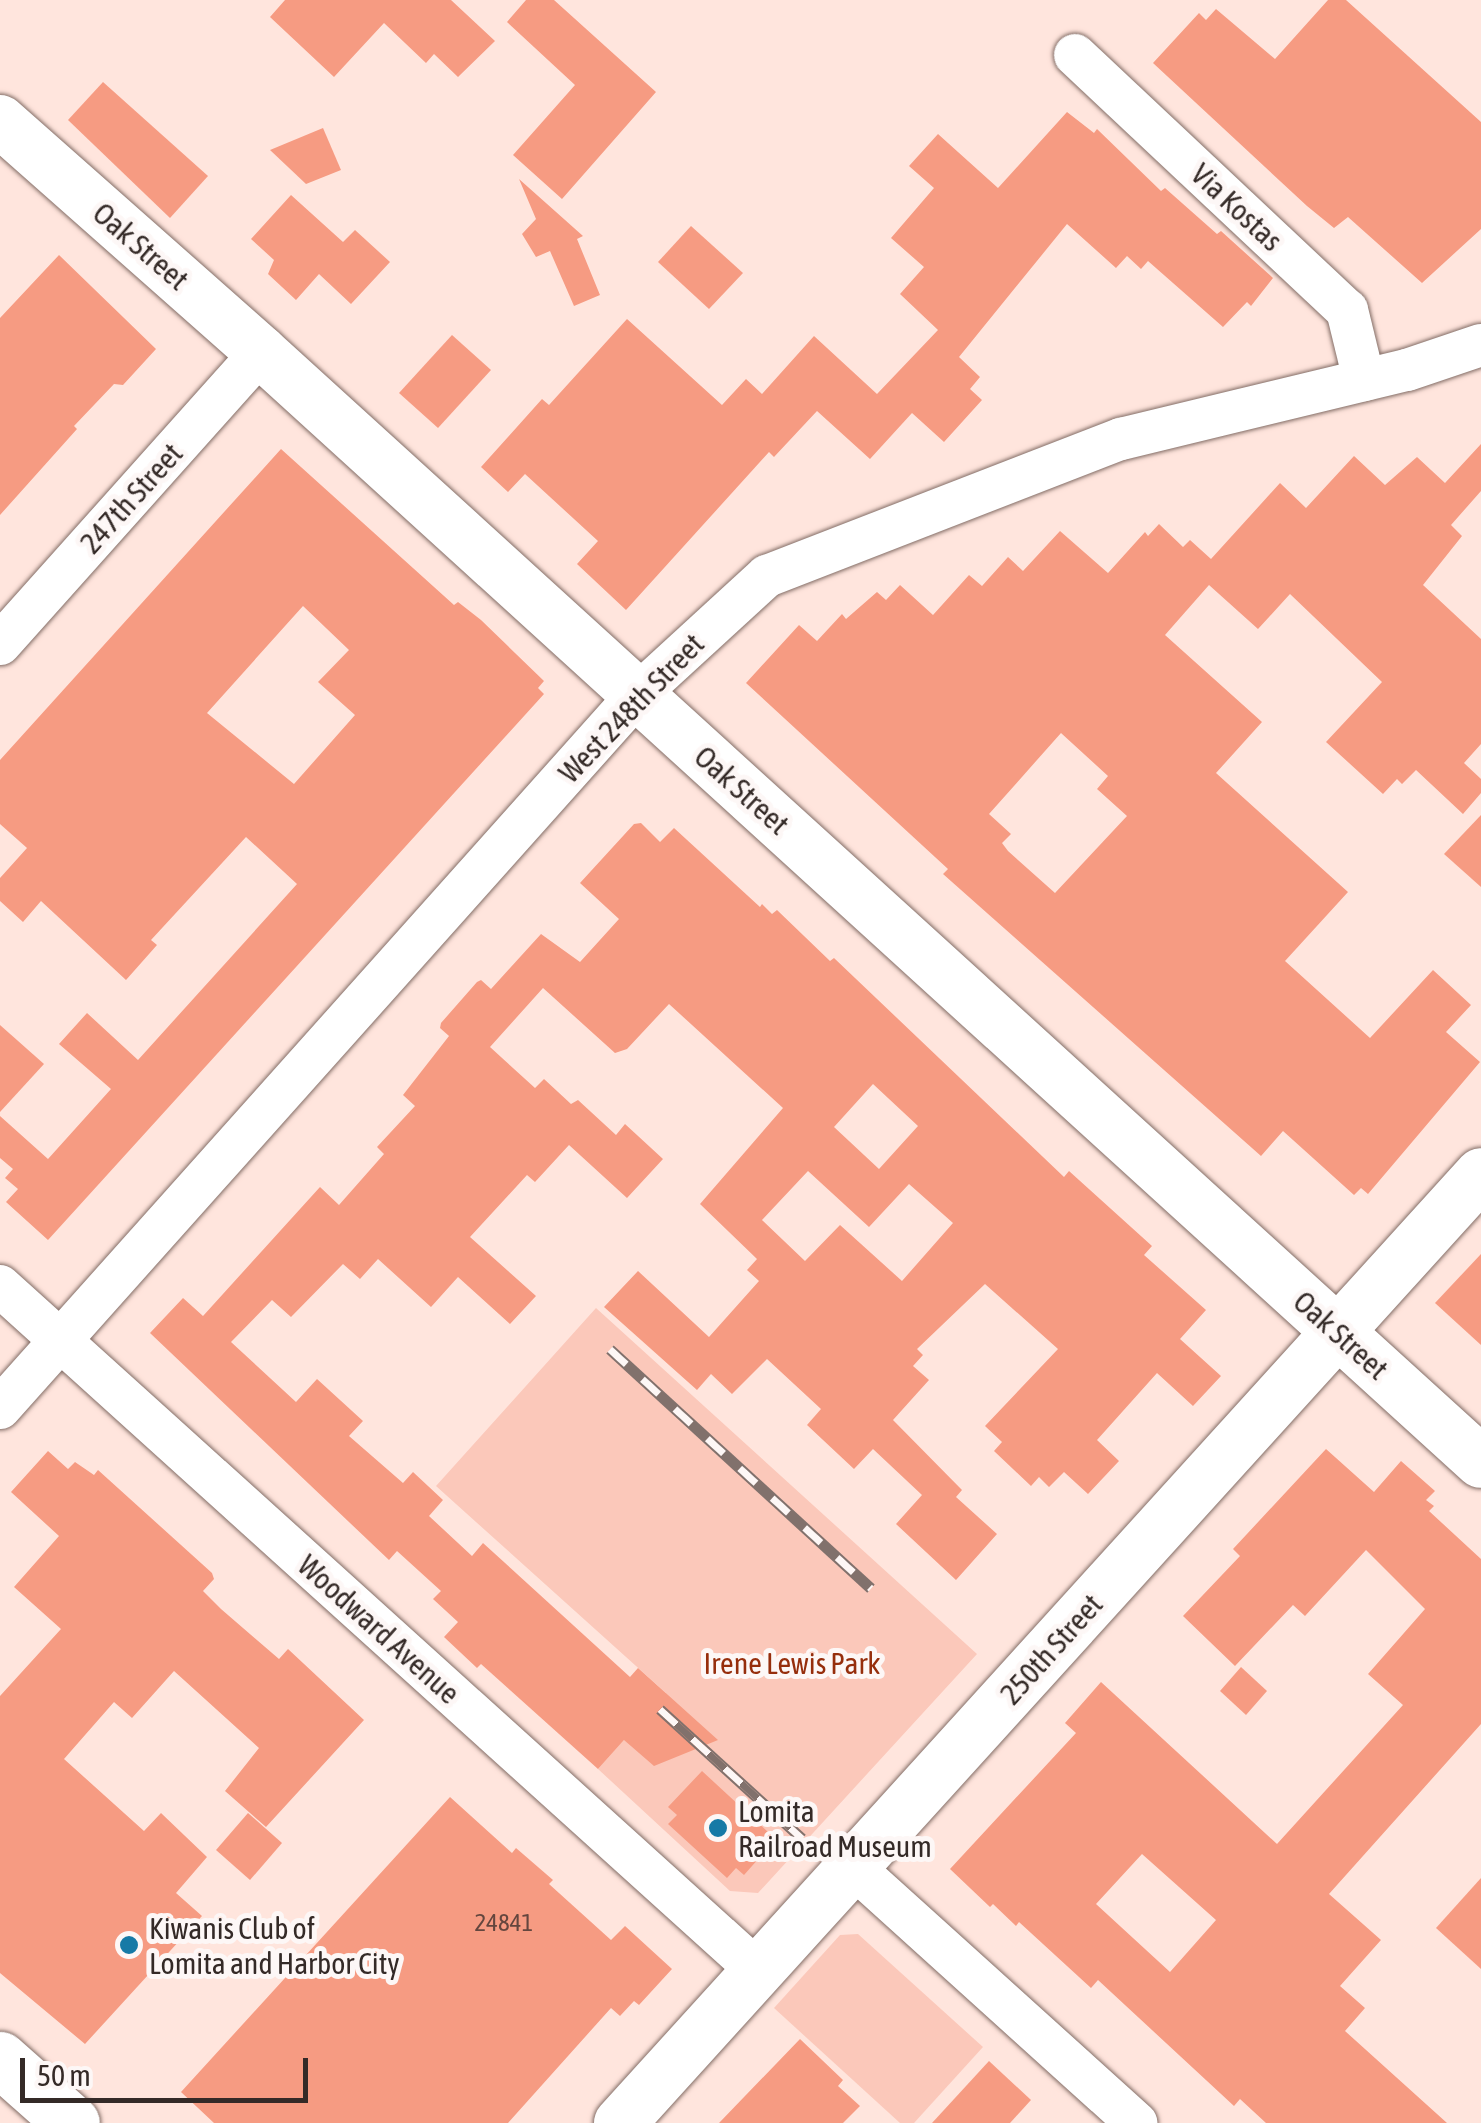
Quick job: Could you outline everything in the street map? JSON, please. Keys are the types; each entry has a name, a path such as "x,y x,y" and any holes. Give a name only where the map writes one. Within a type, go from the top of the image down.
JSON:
{"main road":[{"path":"0,2059 72,2123"}],"street":[{"name":"Via Kostas","path":"1075,55 1347,310 1364,380"},
{"name":"Oak Street","path":"0,121 261,352 1481,1462"},
{"name":"West 248th Street","path":"0,1408 638,694 767,576 1121,439 1364,380 1471,352 1481,345"},
{"name":"247th Street","path":"0,644 261,352"},
{"name":"250th Street","path":"620,2123 1481,1174"},
{"name":"Woodward Avenue","path":"0,1286 758,1972"},
{"path":"853,1866 1136,2123"}],"green space":[{"name":"Irene Lewis Park","path":"596,1308 977,1654 758,1893 730,1891 598,1769 666,1693 436,1486"},
{"path":"858,1934 983,2047 914,2123 900,2123 774,2008 840,1935"}],"building":[{"path":"285,0 451,0 495,41 458,77 434,54 426,63 384,23 334,77 270,17"},
{"path":"526,0 554,0 656,92 562,199 513,155 575,85 507,22"},
{"path":"1328,0 1346,0 1481,122 1481,229 1422,283 1348,217 1334,228 1307,206 1153,63 1199,13 1206,20 1216,9 1275,59"},
{"path":"103,82 208,176 170,218 68,120"},
{"path":"1067,112 1094,133 1097,129 1161,191 1165,188 1217,234 1221,231 1273,278 1251,306 1247,302 1223,327 1148,261 1141,269 1127,256 1116,268 1067,224 959,357 980,377 970,389 982,400 944,442 912,413 870,459 817,411 774,457 769,452 626,610 577,564 598,541 525,474 508,492 481,467 542,399 549,405 627,319 722,405 746,379 762,394 814,336 877,394 938,330 900,294 924,267 891,238 934,188 909,166 938,134 998,188"},
{"path":"323,128 341,170 306,184 270,150"},
{"path":"519,179 583,236 577,239 600,295 574,306 550,251 536,257 522,234 536,219"},
{"path":"291,195 343,242 355,230 390,262 351,304 319,274 296,300 268,274 274,260 251,239"},
{"path":"691,226 743,273 709,309 658,262"},
{"path":"59,255 156,349 123,385 114,384 74,426 77,429 0,515 0,318"},
{"path":"452,335 491,370 438,428 399,393"},
{"path":"1481,444 1481,491 1451,525 1462,536 1423,585 1481,639 1481,744 1464,763 1481,779 1481,793 1463,814 1416,770 1402,784 1397,779 1383,794 1326,742 1382,682 1290,594 1258,629 1209,585 1165,635 1262,722 1216,773 1348,892 1285,961 1370,1038 1433,970 1471,1005 1446,1032 1480,1062 1368,1194 1361,1188 1354,1195 1283,1131 1261,1156 943,874 948,869 746,683 799,625 817,641 842,614 846,619 877,592 886,600 900,585 933,615 969,575 982,586 1008,557 1023,571 1060,531 1108,573 1145,532 1148,536 1159,524 1183,547 1190,540 1211,559 1280,483 1306,508 1354,456 1385,485 1417,457 1445,483","holes":["1061,733 1108,776 1097,789 1127,816 1055,893 1008,851 1002,843 1011,834 989,814"]},
{"path":"281,449 454,605 458,602 481,620 544,681 538,688 544,694 48,1240 6,1202 18,1189 5,1178 13,1169 0,1158 0,1116 48,1159 111,1089 59,1044 87,1013 138,1060 297,884 246,837 151,940 157,945 126,980 41,901 23,922 0,901 0,878 27,848 0,824 0,760","holes":["303,606 349,650 318,682 355,715 294,784 207,713"]},
{"path":"1481,815 1481,887 1444,854"},
{"path":"641,823 660,842 674,828 760,907 762,904 772,914 777,910 830,961 834,958 1064,1177 1069,1171 1152,1246 1144,1255 1206,1310 1180,1339 1221,1376 1193,1406 1157,1373 1097,1440 1119,1461 1088,1494 1064,1472 1049,1487 1039,1477 1031,1486 994,1451 1002,1442 985,1426 1058,1349 985,1284 917,1349 923,1355 913,1366 929,1380 893,1420 962,1490 956,1497 997,1534 956,1580 896,1524 922,1495 873,1449 854,1469 807,1425 821,1409 767,1359 732,1394 711,1374 697,1390 604,1307 638,1271 709,1337 759,1281 747,1270 757,1259 700,1204 783,1108 669,1004 627,1049 615,1053 543,988 490,1047 535,1088 544,1079 571,1104 578,1100 616,1135 625,1124 663,1159 627,1198 569,1145 535,1182 527,1175 470,1237 536,1296 510,1324 458,1277 431,1307 378,1259 360,1279 343,1264 291,1317 272,1300 231,1342 296,1402 317,1379 363,1421 349,1436 403,1483 413,1472 443,1500 429,1516 472,1556 483,1543 630,1677 638,1668 718,1740 654,1766 624,1740 598,1769 481,1664 477,1668 444,1637 458,1622 433,1599 441,1591 397,1551 389,1560 150,1333 183,1298 203,1316 320,1187 339,1205 384,1154 377,1147 415,1106 403,1095 449,1036 440,1028 441,1023 477,982 481,980 491,989 541,934 580,962 619,919 580,883 634,824","holes":["873,1084 918,1126 879,1169 834,1127","808,1171 869,1227 909,1184 953,1223 902,1281 840,1225 805,1261 762,1220"]},
{"path":"0,1025 44,1064 0,1112"},
{"path":"1481,1254 1481,1345 1435,1303"},
{"path":"1326,1449 1374,1492 1401,1461 1435,1491 1426,1500 1434,1506 1429,1511 1481,1559 1481,1724 1329,1894 1381,1940 1340,1986 1365,2008 1345,2031 1447,2123 1266,2123 1240,2099 1234,2106 1098,1980 1091,1988 1019,1922 1016,1926 993,1904 990,1907 950,1869 1076,1733 1065,1723 1101,1682 1277,1844 1403,1705 1368,1674 1425,1609 1366,1550 1305,1616 1293,1605 1235,1666 1183,1616 1240,1556 1233,1549","holes":["1142,1854 1216,1920 1170,1972 1096,1904"]},
{"path":"48,1451 68,1469 75,1462 94,1475 98,1470 212,1573 214,1579 203,1591 221,1609 279,1659 288,1649 364,1720 266,1827 225,1791 259,1748 174,1671 132,1718 114,1702 64,1759 144,1831 161,1813 207,1857 176,1893 202,1916 85,2044 0,1973 0,1696 61,1629 14,1587 59,1536 11,1492"},
{"path":"1241,1667 1267,1691 1246,1715 1220,1691"},
{"name":"Lomita Railroad Museum","path":"702,1771 768,1832 759,1842 767,1849 744,1875 736,1868 727,1878 668,1824 677,1815 668,1807"},
{"path":"450,1797 512,1853 516,1848 553,1880 549,1884 611,1940 625,1926 672,1969 639,2005 634,2001 620,2016 611,2008 508,2123 214,2123 181,2092"},
{"path":"248,1813 282,1843 250,1880 216,1850"},
{"path":"1481,1878 1481,1969 1436,1928"},
{"path":"800,2039 843,2080 838,2086 860,2106 843,2123 719,2123"},
{"path":"989,2061 1031,2100 1010,2123 932,2123"}],"railway":[{"path":"610,1349 871,1588"},
{"path":"660,1709 802,1838"}],"place":[{"name":"Lomita Railroad Museum","path":"718,1828"},
{"name":"Kiwanis Club of Lomita and Harbor City","path":"129,1945"}]}
